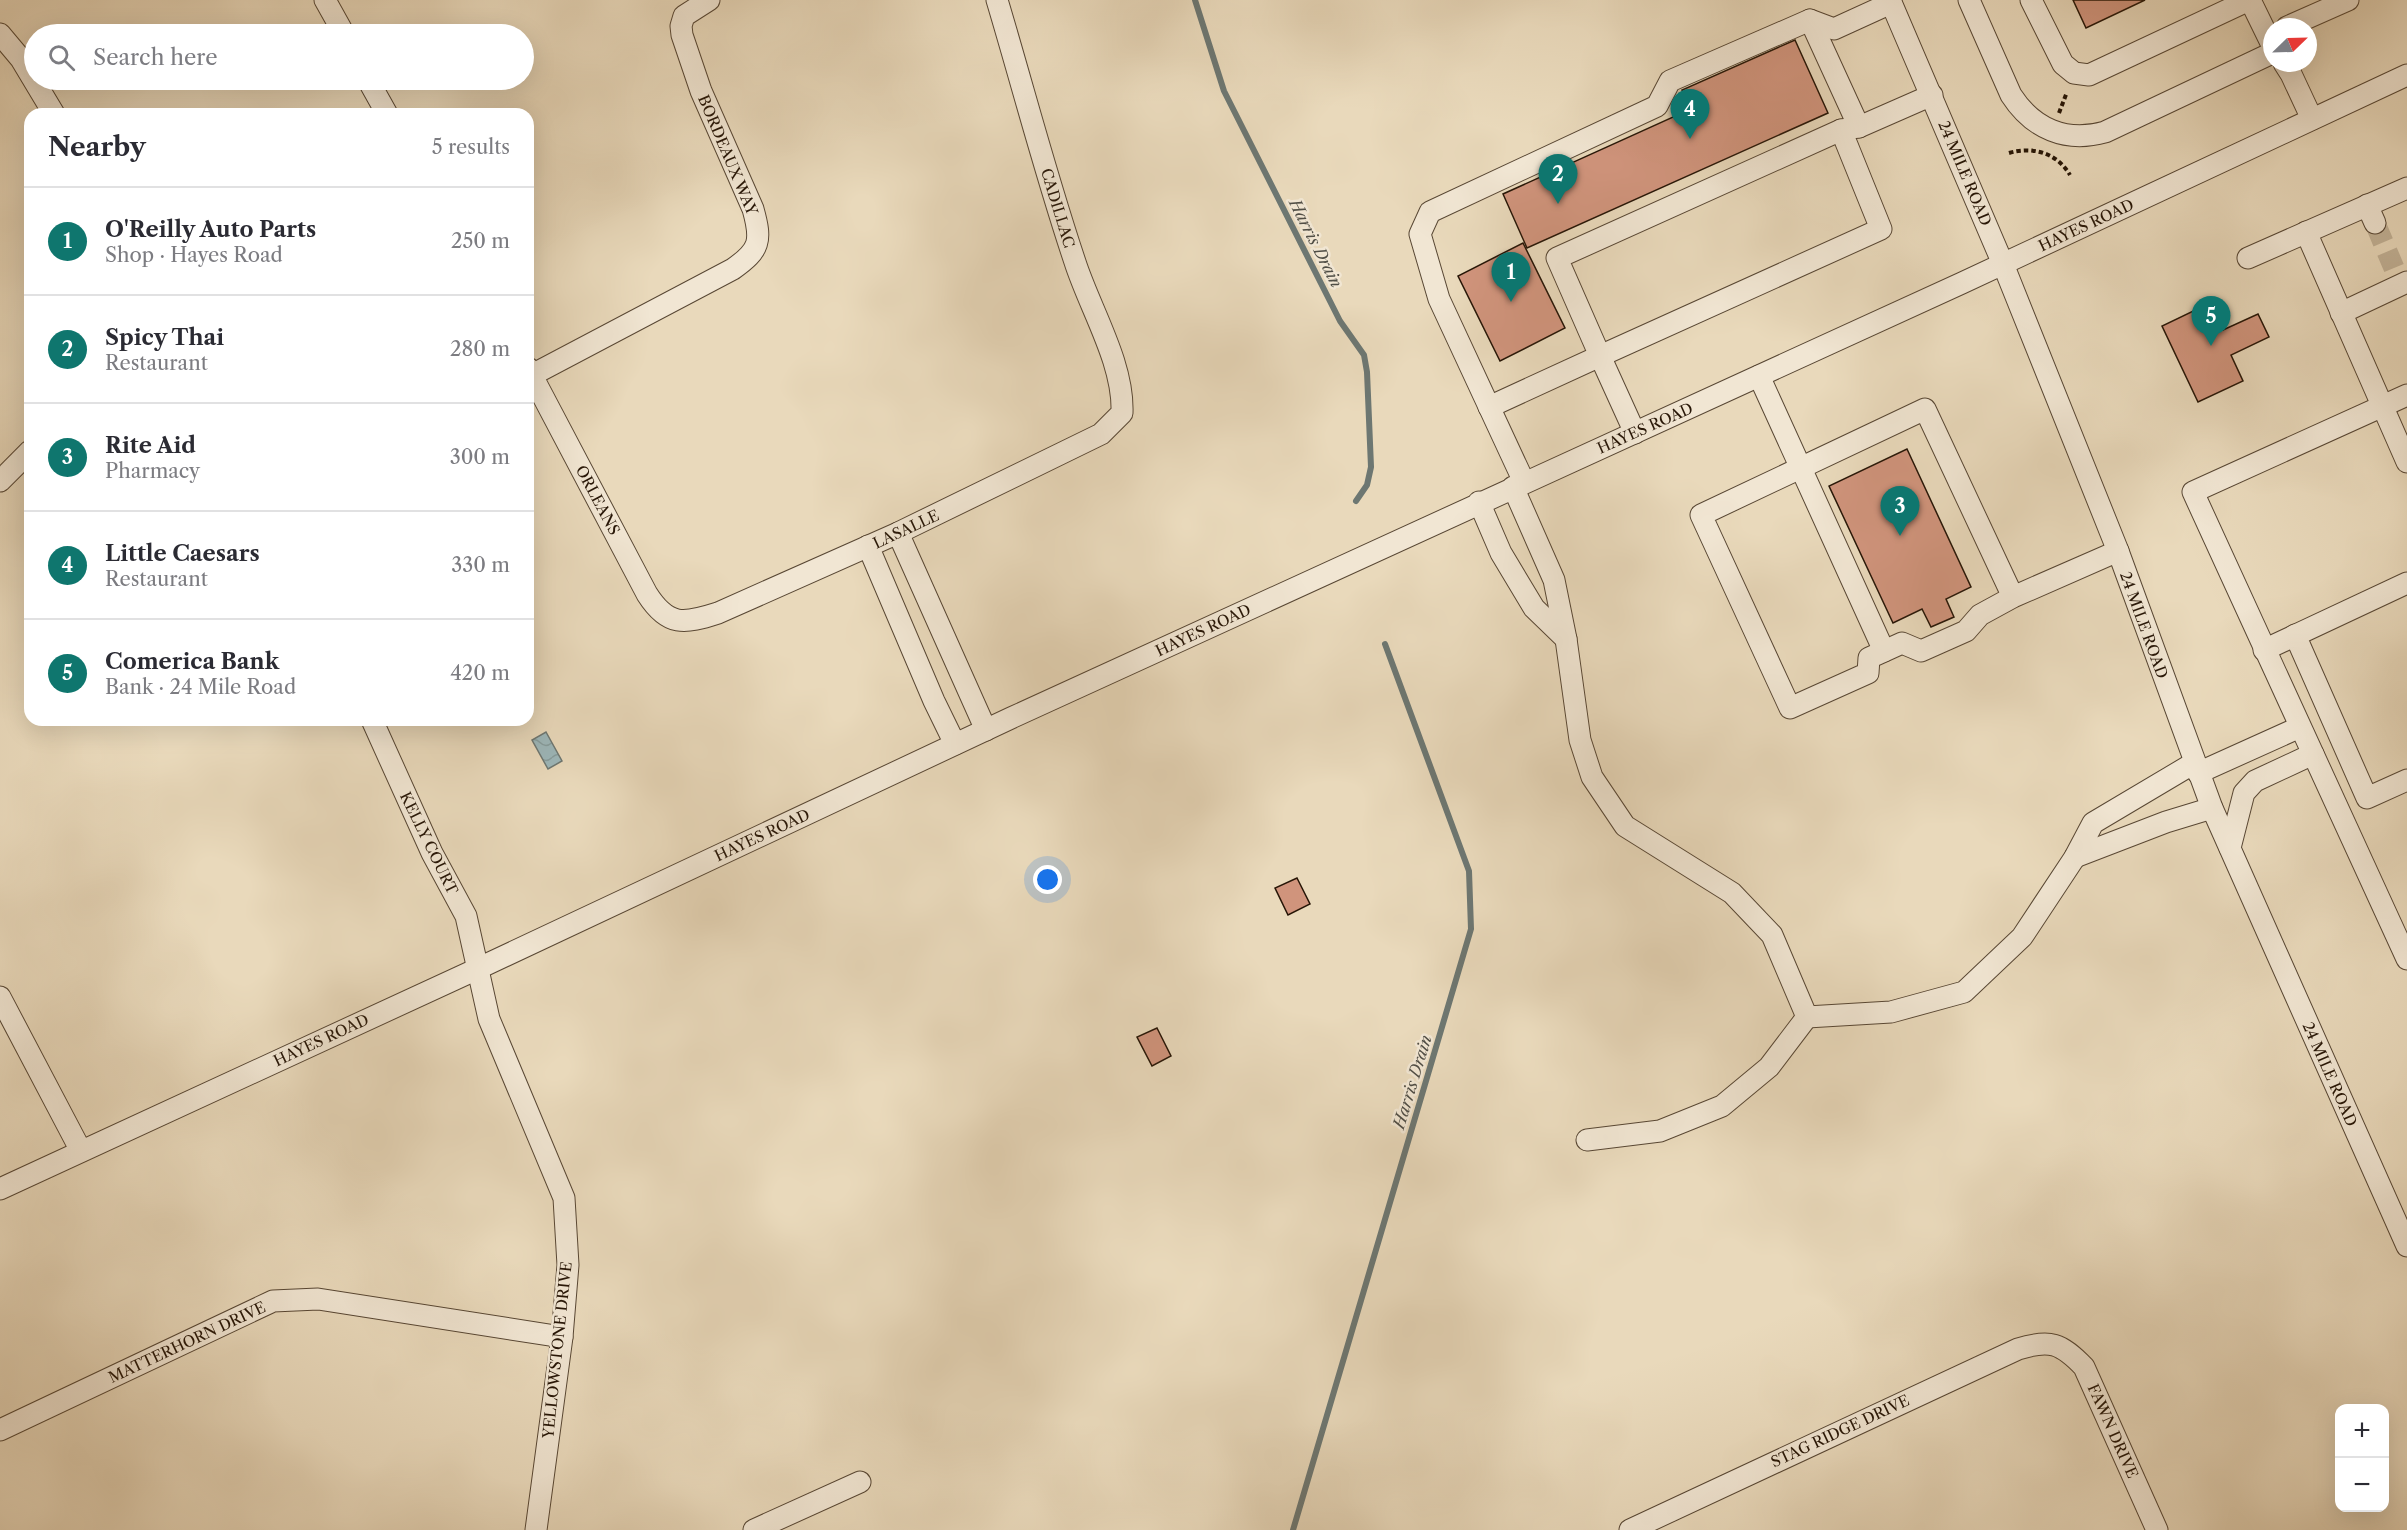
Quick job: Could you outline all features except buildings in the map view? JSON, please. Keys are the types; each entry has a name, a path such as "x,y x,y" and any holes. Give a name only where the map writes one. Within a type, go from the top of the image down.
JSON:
{"street":[{"path":"325,0 338,24"},
{"name":"BORDEAUX WAY","path":"534,370 733,269 750,257 756,247 758,229 753,209 701,91 682,36 681,26 684,16 709,0"},
{"name":"CADILLAC","path":"997,0 1075,264 1117,372 1123,394 1122,413"},
{"path":"1969,0 2011,95 2019,107 2027,116 2046,129 2069,136 2092,136 2105,132 2263,46"},
{"path":"2031,0 2063,64 2074,73 2089,75 2250,0 2263,26"},
{"path":"2307,18 2348,0"},
{"path":"1807,1017 1772,935 1732,892 1625,826 1592,777 1580,740 1566,639 1554,580 1489,407 1436,288 1420,234 1430,212 1657,106 1670,81 1810,20 1834,28 1891,2"},
{"name":"24 MILE ROAD","path":"1891,2 2003,264 2118,551 2212,808 2406,1241"},
{"path":"1489,407 1881,229 1850,129 1810,20"},
{"path":"0,34 24,64"},
{"path":"2290,72 2312,119"},
{"name":"HAYES ROAD","path":"0,1189 477,969 955,744 1479,502 2003,264 2407,75"},
{"path":"40,90 50,108"},
{"path":"374,90 384,108"},
{"path":"1635,433 1557,258 1932,95"},
{"path":"2248,258 2306,232 2371,214 2407,188"},
{"path":"2306,232 2407,462"},
{"path":"2341,313 2401,278"},
{"path":"1759,375 1884,651"},
{"name":"ORLEANS","path":"534,380 647,594 663,615 678,620"},
{"path":"2407,394 2193,492 2407,958"},
{"path":"2013,597 1925,409 1701,515 1790,708 1868,673 1869,658 1902,643 1921,651 1966,631 1980,615 2013,597 2118,551"},
{"name":"LASALLE","path":"678,620 702,618 718,613 898,533 1087,442 1101,434 1122,413"},
{"path":"0,481 24,457"},
{"path":"1479,502 1501,553 1534,608 1566,639"},
{"path":"898,533 986,730"},
{"path":"868,546 933,701 955,744"},
{"path":"2264,650 2407,584"},
{"path":"2295,635 2367,798"},
{"name":"KELLY COURT","path":"375,726 432,852 466,916 477,969"},
{"path":"1587,1140 1660,1131 1722,1106 1769,1067 1807,1017 1891,1012 1964,992 2022,936 2075,857 2093,823 2196,768 2300,727"},
{"path":"2230,848 2244,793 2249,787 2255,781 2313,754"},
{"path":"2339,812 2407,780"},
{"path":"2075,857 2166,822 2212,808"},
{"name":"YELLOWSTONE DRIVE","path":"477,969 489,1019 564,1198 568,1265 536,1530"},
{"path":"0,997 81,1151"},
{"name":"MATTERHORN DRIVE","path":"0,1430 273,1301 318,1299 561,1337"},
{"name":"STAG RIDGE DRIVE","path":"1630,1530 2018,1349 2039,1342 2054,1344"},
{"name":"FAWN DRIVE","path":"2054,1344 2068,1350 2084,1367 2157,1530"},
{"path":"754,1530 860,1482"}],"path":[{"path":"2057,119 2070,85"},
{"path":"2009,153 2030,149 2044,153 2056,159 2070,175"}],"water":[{"path":"546,732 562,761 548,769 532,740"}],"waterway":[{"name":"Harris Drain","path":"1195,0 1224,91 1340,321 1364,355 1367,372 1371,467 1367,485 1356,501"},
{"name":"Harris Drain","path":"1293,1530 1471,929 1469,871 1385,644"}],"tunnel":[{"path":"2375,223 2394,268"}],"place":[{"name":"Little Caesars","path":"1690,139"},
{"name":"Spicy Thai","path":"1558,204"},
{"name":"O'Reilly Auto Parts","path":"1511,302"},
{"name":"Comerica Bank","path":"2211,346"},
{"name":"Rite Aid","path":"1900,536"}]}
